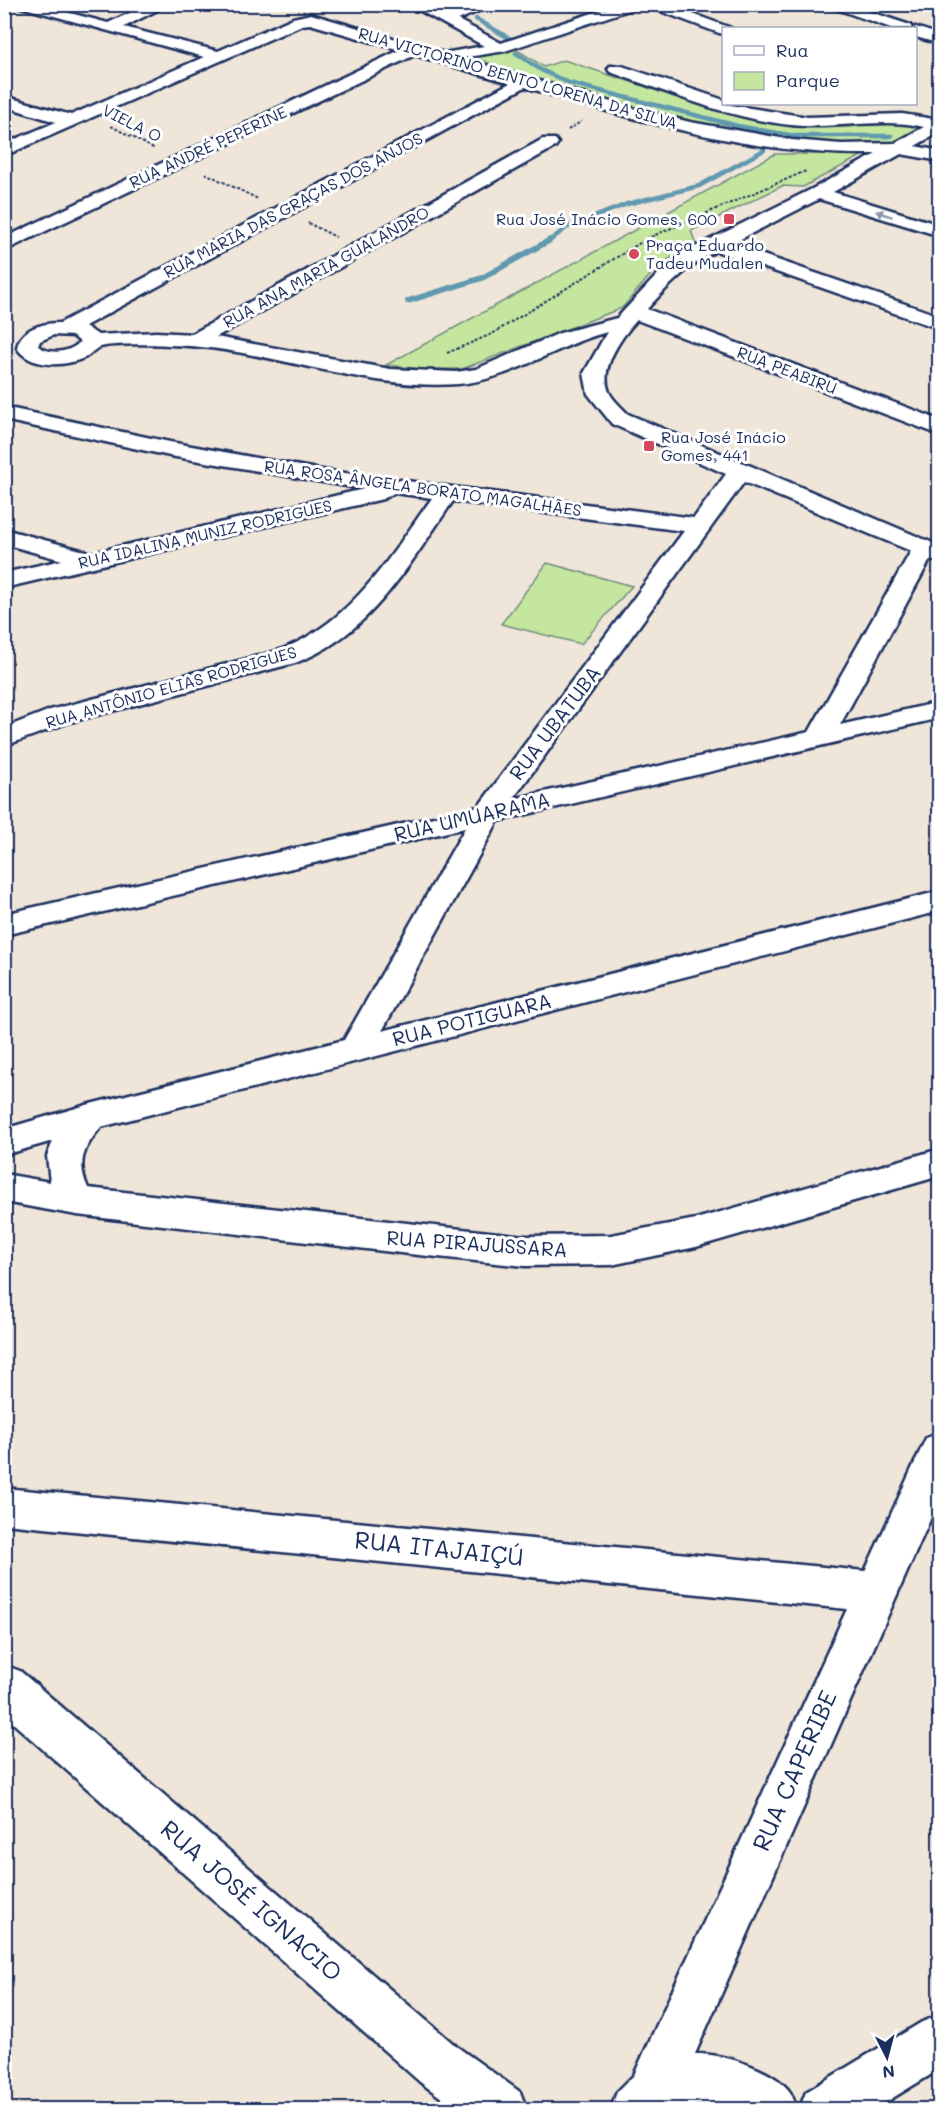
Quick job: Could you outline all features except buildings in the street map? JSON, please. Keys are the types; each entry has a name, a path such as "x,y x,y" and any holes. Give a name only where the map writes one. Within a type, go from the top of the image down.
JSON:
{"street":[{"path":"17,4 220,56"},
{"path":"108,28 162,4"},
{"path":"415,4 500,48"},
{"path":"440,57 500,48 637,4"},
{"path":"651,4 722,30"},
{"path":"830,4 902,27"},
{"path":"444,20 481,5"},
{"path":"698,21 716,10"},
{"name":"RUA VICTORINO BENTO LORENA DA SILVA","path":"220,56 298,21 317,20 605,106 730,135 814,147 898,148 939,156"},
{"path":"917,33 939,40"},
{"name":"RUA ANDRÉ PEPERINE","path":"4,245 412,50"},
{"path":"4,151 220,56"},
{"path":"616,69 722,104"},
{"name":"RUA MARIA DAS GRAÇAS DOS ANJOS","path":"91,342 83,351 66,357 22,355 27,344 35,335 64,329 523,82"},
{"path":"4,101 72,121"},
{"path":"726,105 757,115 813,123 907,118 939,125"},
{"path":"820,736 932,552 620,419 599,394 595,373 604,353 630,317 668,275 694,255 818,193 939,125"},
{"name":"RUA ANA MARIA GUALANDRO","path":"196,340 549,143"},
{"path":"818,193 939,231"},
{"path":"717,245 939,322"},
{"path":"64,329 81,331 90,338 91,342 147,338 196,340 430,379 460,378 502,365 590,330 630,317"},
{"name":"RUA PEABIRU","path":"630,317 939,428"},
{"name":"RUA ROSA ÂNGELA BORATO MAGALHÃES","path":"4,413 170,449 310,475 701,526"},
{"name":"RUA UBATUBA","path":"355,1050 488,813 740,472"},
{"name":"RUA IDALINA MUNIZ RODRIGUES","path":"4,581 405,487"},
{"name":"RUA ANTÔNIO ELIAS RODRIGUES","path":"4,738 60,716 286,657 321,643 344,626 387,575 448,492"},
{"path":"4,536 90,560"},
{"name":"RUA UMUARAMA","path":"4,925 939,710"},
{"name":"RUA POTIGUARA","path":"4,1142 90,1117 939,901"},
{"path":"77,1201 67,1184 63,1167 64,1148 90,1117"},
{"name":"RUA PIRAJUSSARA","path":"4,1188 77,1201 409,1240 525,1251 611,1250 696,1233 939,1162"},
{"name":"RUA CAPERIBE","path":"643,2101 939,1450"},
{"name":"RUA ITAJAIÇÚ","path":"4,1506 874,1592"},
{"name":"RUA JOSÉ IGNACIO","path":"4,1686 438,2064 502,2109"},
{"path":"824,2109 939,2040"},
{"path":"643,2101 680,2082 709,2079 740,2086 772,2109"}],"path":[{"path":"549,143 605,106"},
{"name":"VIELA O","path":"89,115 358,248"},
{"path":"397,375 492,334 648,238 861,148"}],"green space":[{"path":"514,48 544,67 564,60 655,90 694,97 778,123 822,126 889,120 908,121 924,128 900,141 872,145 814,143 756,135 670,119 603,102 538,82 474,57"},
{"name":"Praça Eduardo Tadeu Mudalen","path":"775,154 865,154 803,187 782,186 691,231 696,244 660,264 622,308 462,369 422,369 386,365"},
{"path":"547,563 632,586 581,644 501,624"}],"waterway":[{"path":"457,4 464,9"},
{"path":"476,19 509,38"},
{"path":"516,53 541,70 569,83 738,126 795,136 891,136"},
{"path":"548,242 566,228 627,204 699,186 764,150"},
{"path":"408,301 482,278 550,240"}],"place":[{"name":"Rua José Inácio Gomes, 600","path":"729,219"},
{"name":"Praça Eduardo Tadeu Mudalen","path":"634,254"},
{"name":"Rua José Inácio Gomes, 441","path":"649,446"}]}
